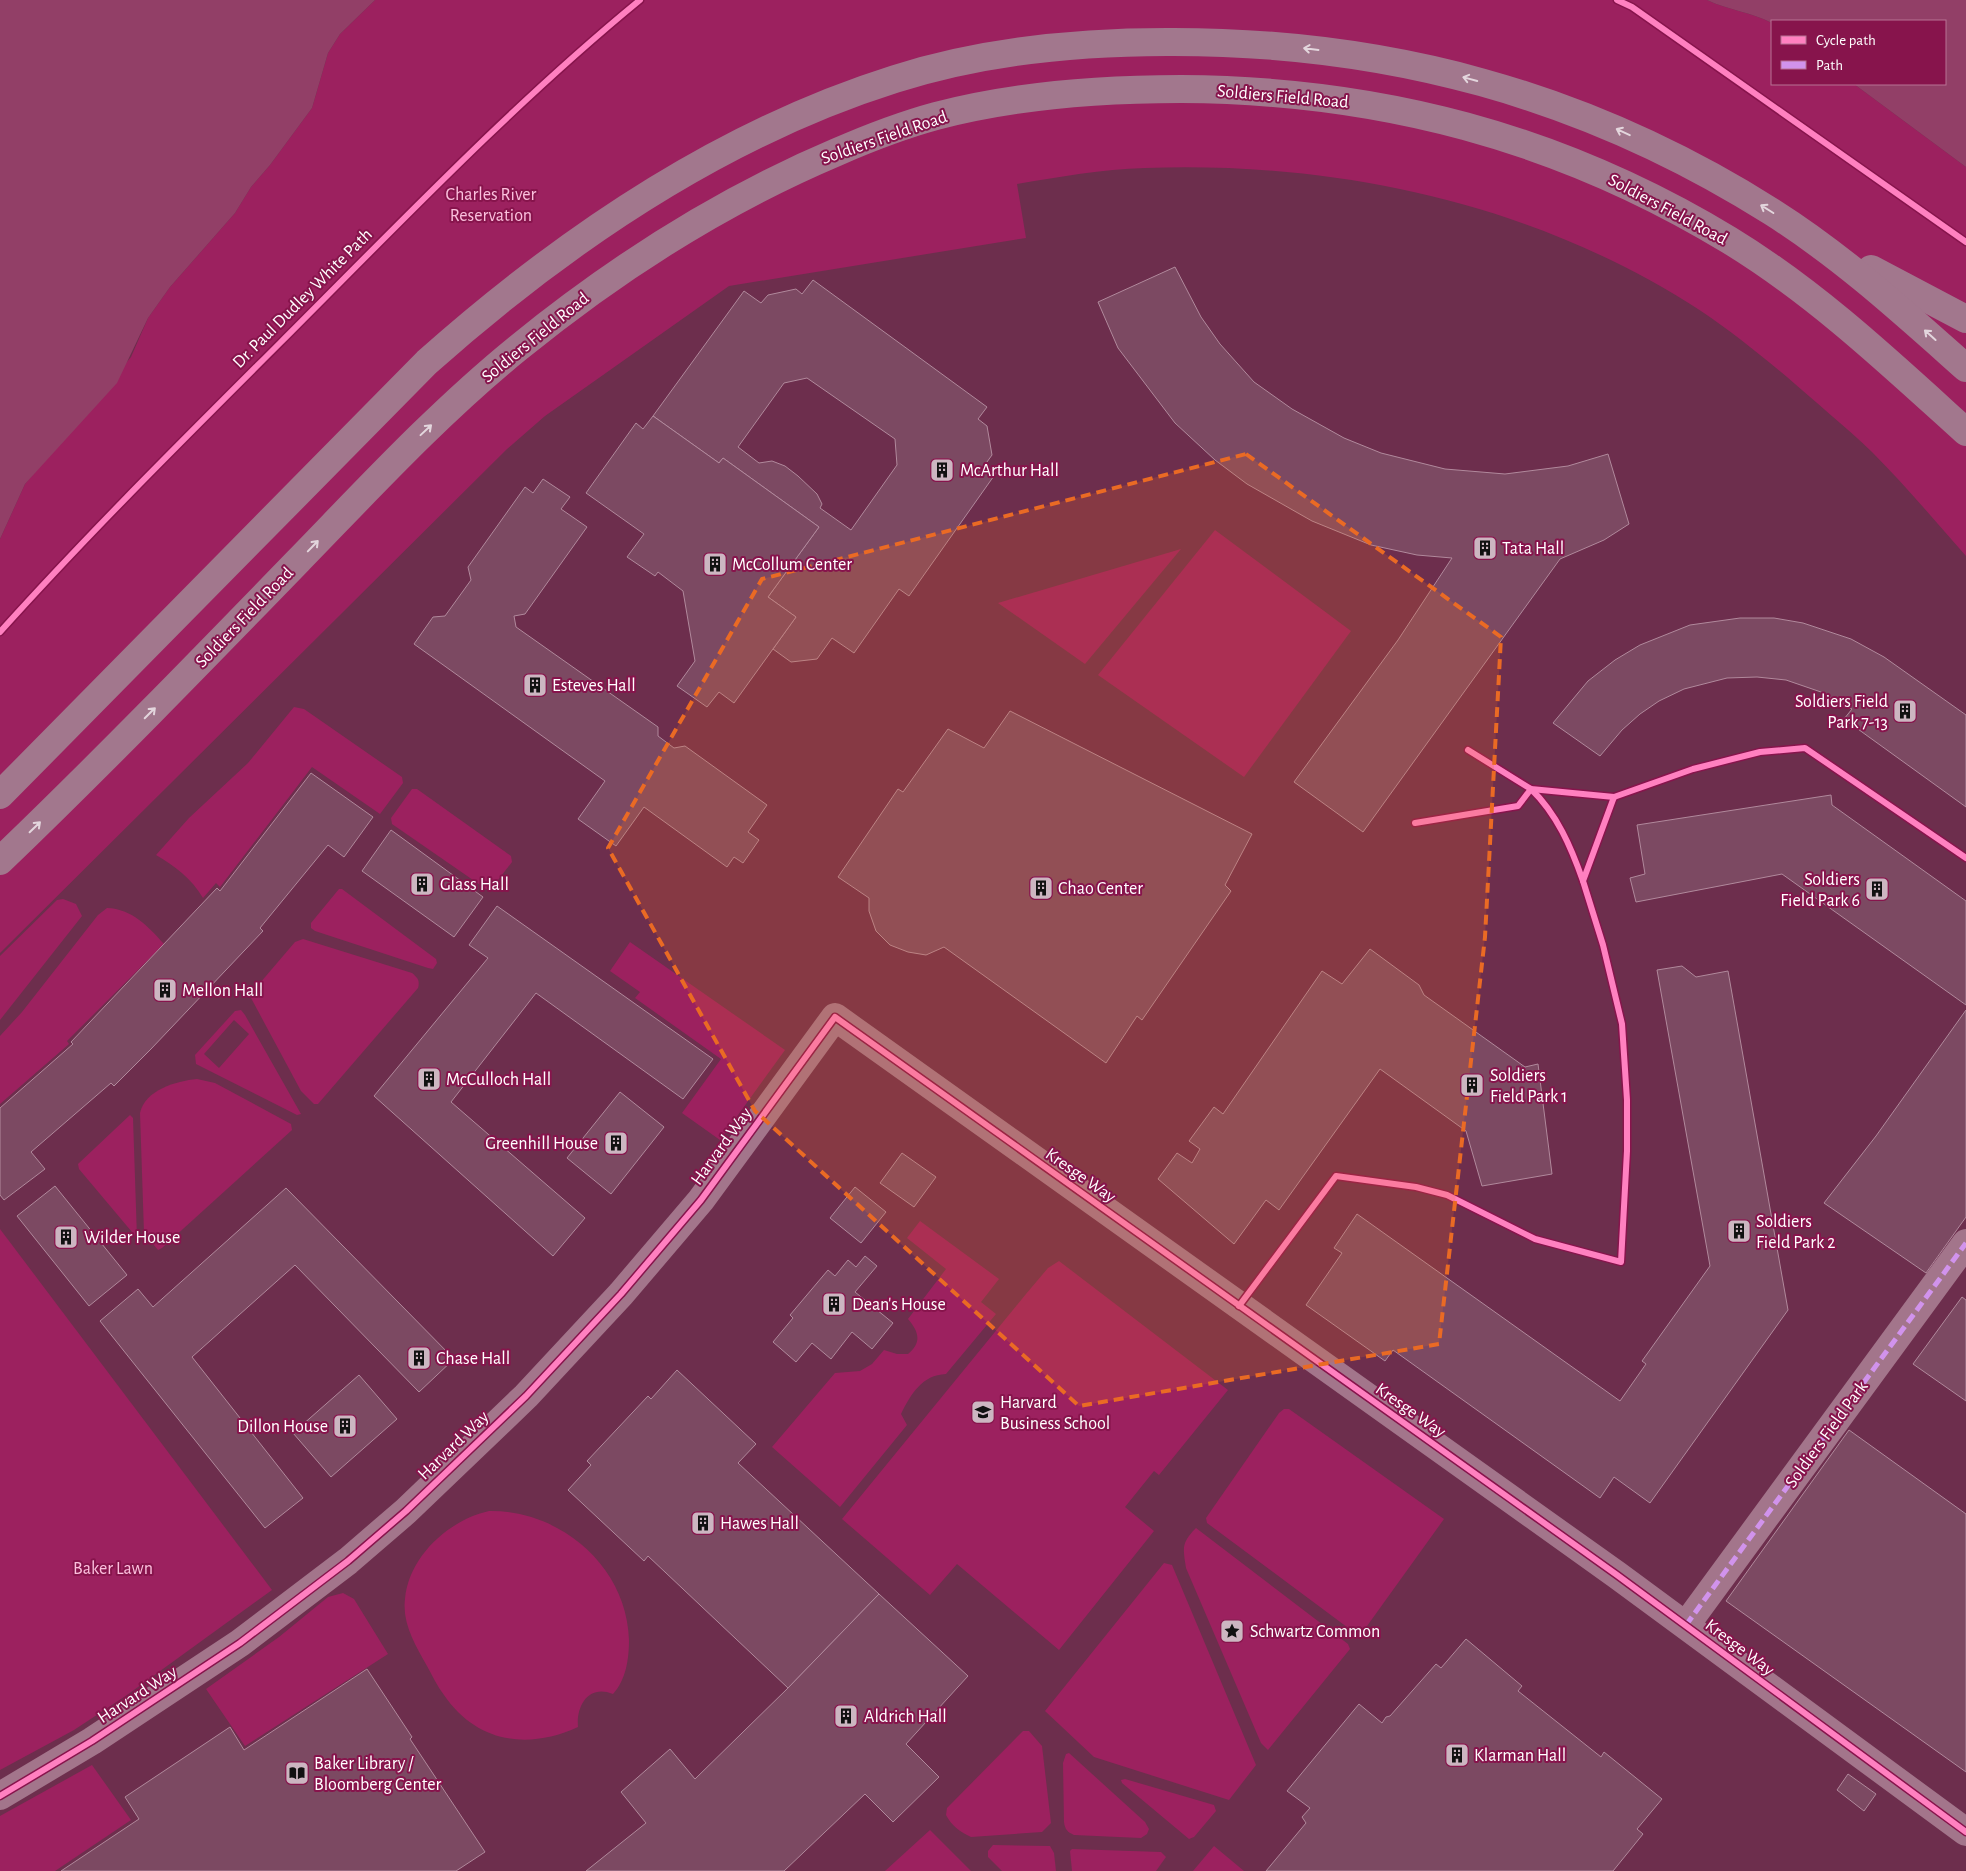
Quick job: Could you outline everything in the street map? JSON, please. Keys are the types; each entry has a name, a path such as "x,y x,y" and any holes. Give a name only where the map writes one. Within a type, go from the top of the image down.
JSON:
{"highway":[{"path":"0,795 375,413 427,362 486,310 588,233 700,166 787,121 831,102 896,78 971,59 1049,47 1129,42 1204,42 1282,46 1386,60 1459,76 1531,96 1609,125 1712,176 1807,235 1966,320"},
{"name":"Soldiers Field Road","path":"0,861 166,697 412,444 514,351 626,268 683,231 743,196 804,166 861,142 933,117 1002,102 1070,93 1137,89 1206,90 1276,92 1347,100 1415,112 1481,130 1545,150 1610,177 1671,208 1731,242 1791,282 1845,324 1966,432"},
{"path":"1807,235 1873,285 1966,368"}],"street":[{"name":"Kresge Way","path":"835,1017 1686,1625 1826,1731 1966,1832"},
{"name":"Harvard Way","path":"0,1796 99,1737 240,1643 348,1561 406,1511 526,1396 627,1287 701,1200 835,1017"},
{"name":"Soldiers Field Park","path":"1686,1625 1966,1243"}],"highlighted area":[{"path":"1246,454 1501,637 1485,937 1439,1344 1079,1406 755,1111 608,848 762,579"}],"green space":[{"name":"Charles River Reservation","path":"375,0 1707,0 1771,23 1771,85 1855,85 1966,167 1966,556 1872,452 1841,423 1755,351 1701,311 1638,274 1572,243 1504,217 1434,197 1363,182 1291,172 1218,168 1145,168 1065,176 1017,184 1026,238 729,286 545,416 507,449 0,953 0,539 25,484 131,357 148,318 170,287 235,213 251,187 270,165 312,108 328,53 340,34"},
{"path":"1215,530 1351,631 1244,777 1098,675"},
{"path":"1181,549 1085,664 998,603"},
{"path":"294,707 304,709 402,777 403,783 380,814 312,767 220,887 216,883 203,898 194,885 182,874 156,855 189,818 248,763"},
{"path":"412,789 417,789 511,856 512,862 491,889 486,889 392,824 391,818"},
{"path":"339,889 342,889 436,959 437,963 433,969 315,931 311,928 311,923"},
{"path":"63,899 76,904 82,916 0,1020 0,956 57,900"},
{"path":"107,908 132,915 146,925 164,944 67,1041 69,1044 0,1104 0,1036 22,1012 98,915"},
{"path":"303,939 412,973 419,981 418,988 318,1104 314,1104 301,1091 251,998 254,990 295,942"},
{"path":"630,942 785,1050 720,1140 682,1113 721,1059 635,998 640,992 610,971"},
{"path":"241,1010 245,1015 301,1114 297,1115 196,1064 195,1055 235,1011","holes":["234,1020 249,1034 219,1068 204,1054"]},
{"path":"197,1079 215,1083 291,1124 292,1130 158,1250 144,1233 140,1113 148,1098 162,1088"},
{"path":"130,1115 133,1118 137,1238 79,1169 78,1164"},
{"path":"920,1221 999,1279 981,1302 996,1314 946,1374 930,1378 913,1393 901,1414 907,1425 840,1507 772,1447 835,1373 860,1371 872,1364 884,1350 897,1354 908,1354 912,1350 917,1341 917,1333 908,1319 946,1269 907,1238"},
{"name":"Baker Lawn","path":"0,1229 272,1590 127,1695 74,1730 0,1770"},
{"path":"1059,1261 1228,1390 1159,1475 1154,1471 1125,1507 1154,1531 1059,1650 957,1564 930,1595 842,1519 1026,1294 1048,1268"},
{"path":"1284,1409 1289,1409 1444,1519 1362,1633 1355,1633 1207,1523 1206,1518 1279,1413"},
{"path":"489,1511 515,1513 541,1520 564,1532 585,1547 603,1566 616,1588 625,1613 629,1647 626,1669 621,1682 613,1694 597,1692 586,1698 579,1711 578,1727 559,1734 522,1740 505,1738 488,1732 472,1723 457,1711 439,1688 418,1650 407,1625 405,1599 408,1583 414,1568 423,1555 433,1542 446,1531 460,1522"},
{"path":"1196,1528 1348,1644 1350,1649 1268,1750 1261,1743 1186,1568 1185,1542"},
{"path":"1164,1563 1172,1565 1256,1765 1229,1800 1094,1757 1045,1711"},
{"path":"343,1593 354,1599 388,1654 245,1746 206,1689 279,1637 328,1597"},
{"path":"1023,1731 1029,1731 1042,1746 1051,1823 1042,1832 971,1837 963,1833 948,1819 946,1815 947,1808"},
{"path":"1069,1753 1145,1822 1149,1829 1147,1834 1141,1838 1074,1835 1068,1831 1064,1822 1063,1763 1066,1754"},
{"path":"92,1765 131,1820 55,1871 0,1871 0,1816"},
{"path":"1125,1779 1214,1805 1216,1811 1194,1837 1189,1839 1122,1783 1121,1780"},
{"path":"930,1830 971,1871 885,1871"},
{"path":"993,1845 1050,1846 1054,1853 1056,1871 1002,1871 988,1857 988,1851"},
{"path":"1214,1846 1244,1871 1193,1871"},
{"path":"1072,1849 1161,1852 1166,1857 1156,1871 1072,1871 1070,1851"}],"shaded area":[{"path":"0,0 375,0 340,34 328,53 312,108 270,165 251,187 235,213 170,287 148,318 117,383 25,484 0,539"},
{"path":"1707,0 1966,0 1966,167 1855,85 1946,85 1946,20 1771,20 1771,23"}],"building":[{"name":"Tata Hall","path":"1175,267 1201,317 1220,344 1254,382 1292,409 1344,438 1381,453 1445,469 1505,474 1568,466 1608,454 1629,524 1604,540 1560,559 1363,832 1294,782 1398,640 1452,558 1417,555 1371,545 1312,521 1247,484 1215,460 1175,423 1118,348 1098,302"},
{"name":"McArthur Hall","path":"813,280 987,407 978,419 987,426 992,455 984,466 996,473 909,596 899,589 854,653 832,638 817,659 791,662 773,649 796,617 768,597 819,527 723,458 719,463 653,416 744,291 761,303 768,295 796,289 802,294","holes":["807,378 895,439 897,465 851,530 820,508 822,504 817,494 785,466 772,461 759,463 738,447 784,383"]},
{"name":"McCollum Center","path":"653,416 719,463 723,458 819,527 768,597 796,617 734,703 719,692 707,707 677,686 695,661 683,591 658,572 655,576 627,557 644,534 586,493 636,423 643,429"},
{"name":"Esteves Hall","path":"543,479 570,497 561,509 587,527 525,614 514,616 516,627 658,727 658,736 674,748 685,746 767,805 748,832 759,840 743,863 734,857 727,867 644,807 616,846 578,819 605,781 414,644 433,617 445,616 471,580 468,567 525,487 533,493"},
{"name":"Soldiers Field Park 7-13","path":"1740,618 1774,618 1803,623 1851,639 1884,657 1966,715 1966,807 1844,719 1852,709 1821,692 1786,680 1757,677 1727,678 1684,689 1659,701 1640,714 1622,730 1600,756 1553,723 1588,681 1615,660 1640,645 1690,625"},
{"name":"Chao Center","path":"1010,711 1252,834 1225,885 1231,891 1142,1020 1137,1016 1106,1063 944,947 926,955 908,952 890,945 876,931 869,911 869,898 838,877 898,789 903,792 948,729 984,748"},
{"name":"Mellon Hall","path":"311,773 373,817 344,857 328,845 260,928 263,931 151,1049 114,1086 111,1083 31,1152 45,1169 4,1200 0,1195 0,1108 73,1044 71,1042 217,888 220,891"},
{"name":"Soldiers Field Park 6","path":"1831,795 1832,805 1966,901 1966,1005 1782,874 1636,902 1630,878 1645,874 1637,825"},
{"name":"Glass Hall","path":"391,830 483,897 454,937 362,871"},
{"name":"McCulloch Hall","path":"497,906 713,1059 683,1099 536,993 451,1102 585,1218 553,1256 374,1096 488,958 469,945"},
{"name":"Soldiers Field Park 1","path":"1370,949 1419,985 1424,995 1525,1067 1538,1064 1552,1174 1482,1186 1466,1131 1380,1069 1279,1210 1266,1200 1234,1244 1158,1179 1177,1153 1192,1163 1200,1149 1189,1141 1214,1107 1223,1114 1322,971 1342,984"},
{"name":"Soldiers Field Park 2","path":"1682,966 1696,977 1728,971 1788,1310 1650,1503 1614,1477 1600,1498 1393,1350 1385,1361 1306,1305 1342,1253 1334,1248 1357,1214 1620,1401 1646,1364 1642,1361 1710,1266 1657,970"},
{"path":"1966,1010 1966,1217 1926,1273 1824,1203 1876,1136"},
{"name":"Greenhill House","path":"620,1092 664,1127 611,1194 567,1158"},
{"path":"902,1153 936,1177 914,1207 880,1183"},
{"name":"Wilder House","path":"55,1186 127,1275 89,1306 17,1216"},
{"path":"855,1187 886,1212 861,1243 830,1218"},
{"name":"Chase Hall","path":"286,1188 454,1359 419,1392 295,1265 192,1357 303,1498 265,1528 100,1321 138,1289 153,1307"},
{"name":"Dean's House","path":"865,1256 877,1266 855,1292 893,1323 872,1349 852,1332 831,1359 812,1343 796,1362 773,1342 793,1318 790,1315 828,1270 835,1276 848,1260 856,1267"},
{"path":"1962,1297 1966,1300 1966,1401 1913,1364"},
{"name":"Hawes Hall","path":"677,1370 756,1444 738,1463 879,1594 788,1688 648,1556 644,1561 568,1490 591,1465 587,1461 648,1396 651,1399"},
{"name":"Dillon House","path":"359,1375 397,1419 331,1477 293,1433"},
{"path":"1849,1430 1966,1514 1966,1772 1726,1601"},
{"name":"Aldrich Hall","path":"879,1594 968,1676 906,1744 939,1777 893,1822 865,1794 784,1871 586,1871 646,1823 621,1792 670,1749 695,1779 788,1688"},
{"name":"Klarman Hall","path":"1466,1639 1522,1686 1518,1691 1601,1757 1604,1752 1662,1799 1637,1829 1643,1834 1613,1871 1266,1871 1306,1823 1302,1817 1310,1808 1287,1791 1359,1704 1382,1723 1436,1664 1441,1668"},
{"name":"Baker Library / Bloomberg Center","path":"367,1669 412,1737 410,1739 485,1852 456,1871 61,1871 139,1819 125,1797 230,1727 244,1750"},
{"path":"1848,1774 1876,1794 1864,1811 1837,1790"}],"marked path":[{"path":"1686,1625 1966,1243"}],"cycle path":[{"name":"Dr. Paul Dudley White Path","path":"0,632 138,486 456,167 546,81 640,0"},
{"path":"1617,0 1632,7 1966,242"},
{"path":"1468,750 1531,789 1614,797 1693,769 1760,752 1805,748 1966,858"},
{"path":"1415,823 1518,806 1531,789 1556,820 1583,881"},
{"path":"1239,1306 1336,1176 1416,1187 1447,1195 1535,1239 1621,1262 1627,1151 1627,1100 1622,1024 1603,945 1583,881 1614,797"},
{"path":"0,1796 92,1741 240,1643 348,1561 406,1511 526,1396 621,1294 701,1200 835,1017 1617,1575 1966,1832"}],"place":[{"name":"McArthur Hall","path":"942,470"},
{"name":"Tata Hall","path":"1485,548"},
{"name":"McCollum Center","path":"715,564"},
{"name":"Esteves Hall","path":"535,685"},
{"name":"Soldiers Field Park 7-13","path":"1905,711"},
{"name":"Glass Hall","path":"422,884"},
{"name":"Chao Center","path":"1041,888"},
{"name":"Soldiers Field Park 6","path":"1877,889"},
{"name":"Mellon Hall","path":"165,990"},
{"name":"McCulloch Hall","path":"429,1079"},
{"name":"Soldiers Field Park 1","path":"1472,1085"},
{"name":"Greenhill House","path":"616,1143"},
{"name":"Soldiers Field Park 2","path":"1739,1231"},
{"name":"Wilder House","path":"66,1237"},
{"name":"Dean's House","path":"834,1304"},
{"name":"Chase Hall","path":"419,1358"},
{"name":"Harvard Business School","path":"983,1412"},
{"name":"Dillon House","path":"345,1426"},
{"name":"Hawes Hall","path":"703,1523"},
{"name":"Schwartz Common","path":"1232,1631"},
{"name":"Aldrich Hall","path":"846,1716"},
{"name":"Klarman Hall","path":"1457,1755"},
{"name":"Baker Library / Bloomberg Center","path":"297,1773"}]}
